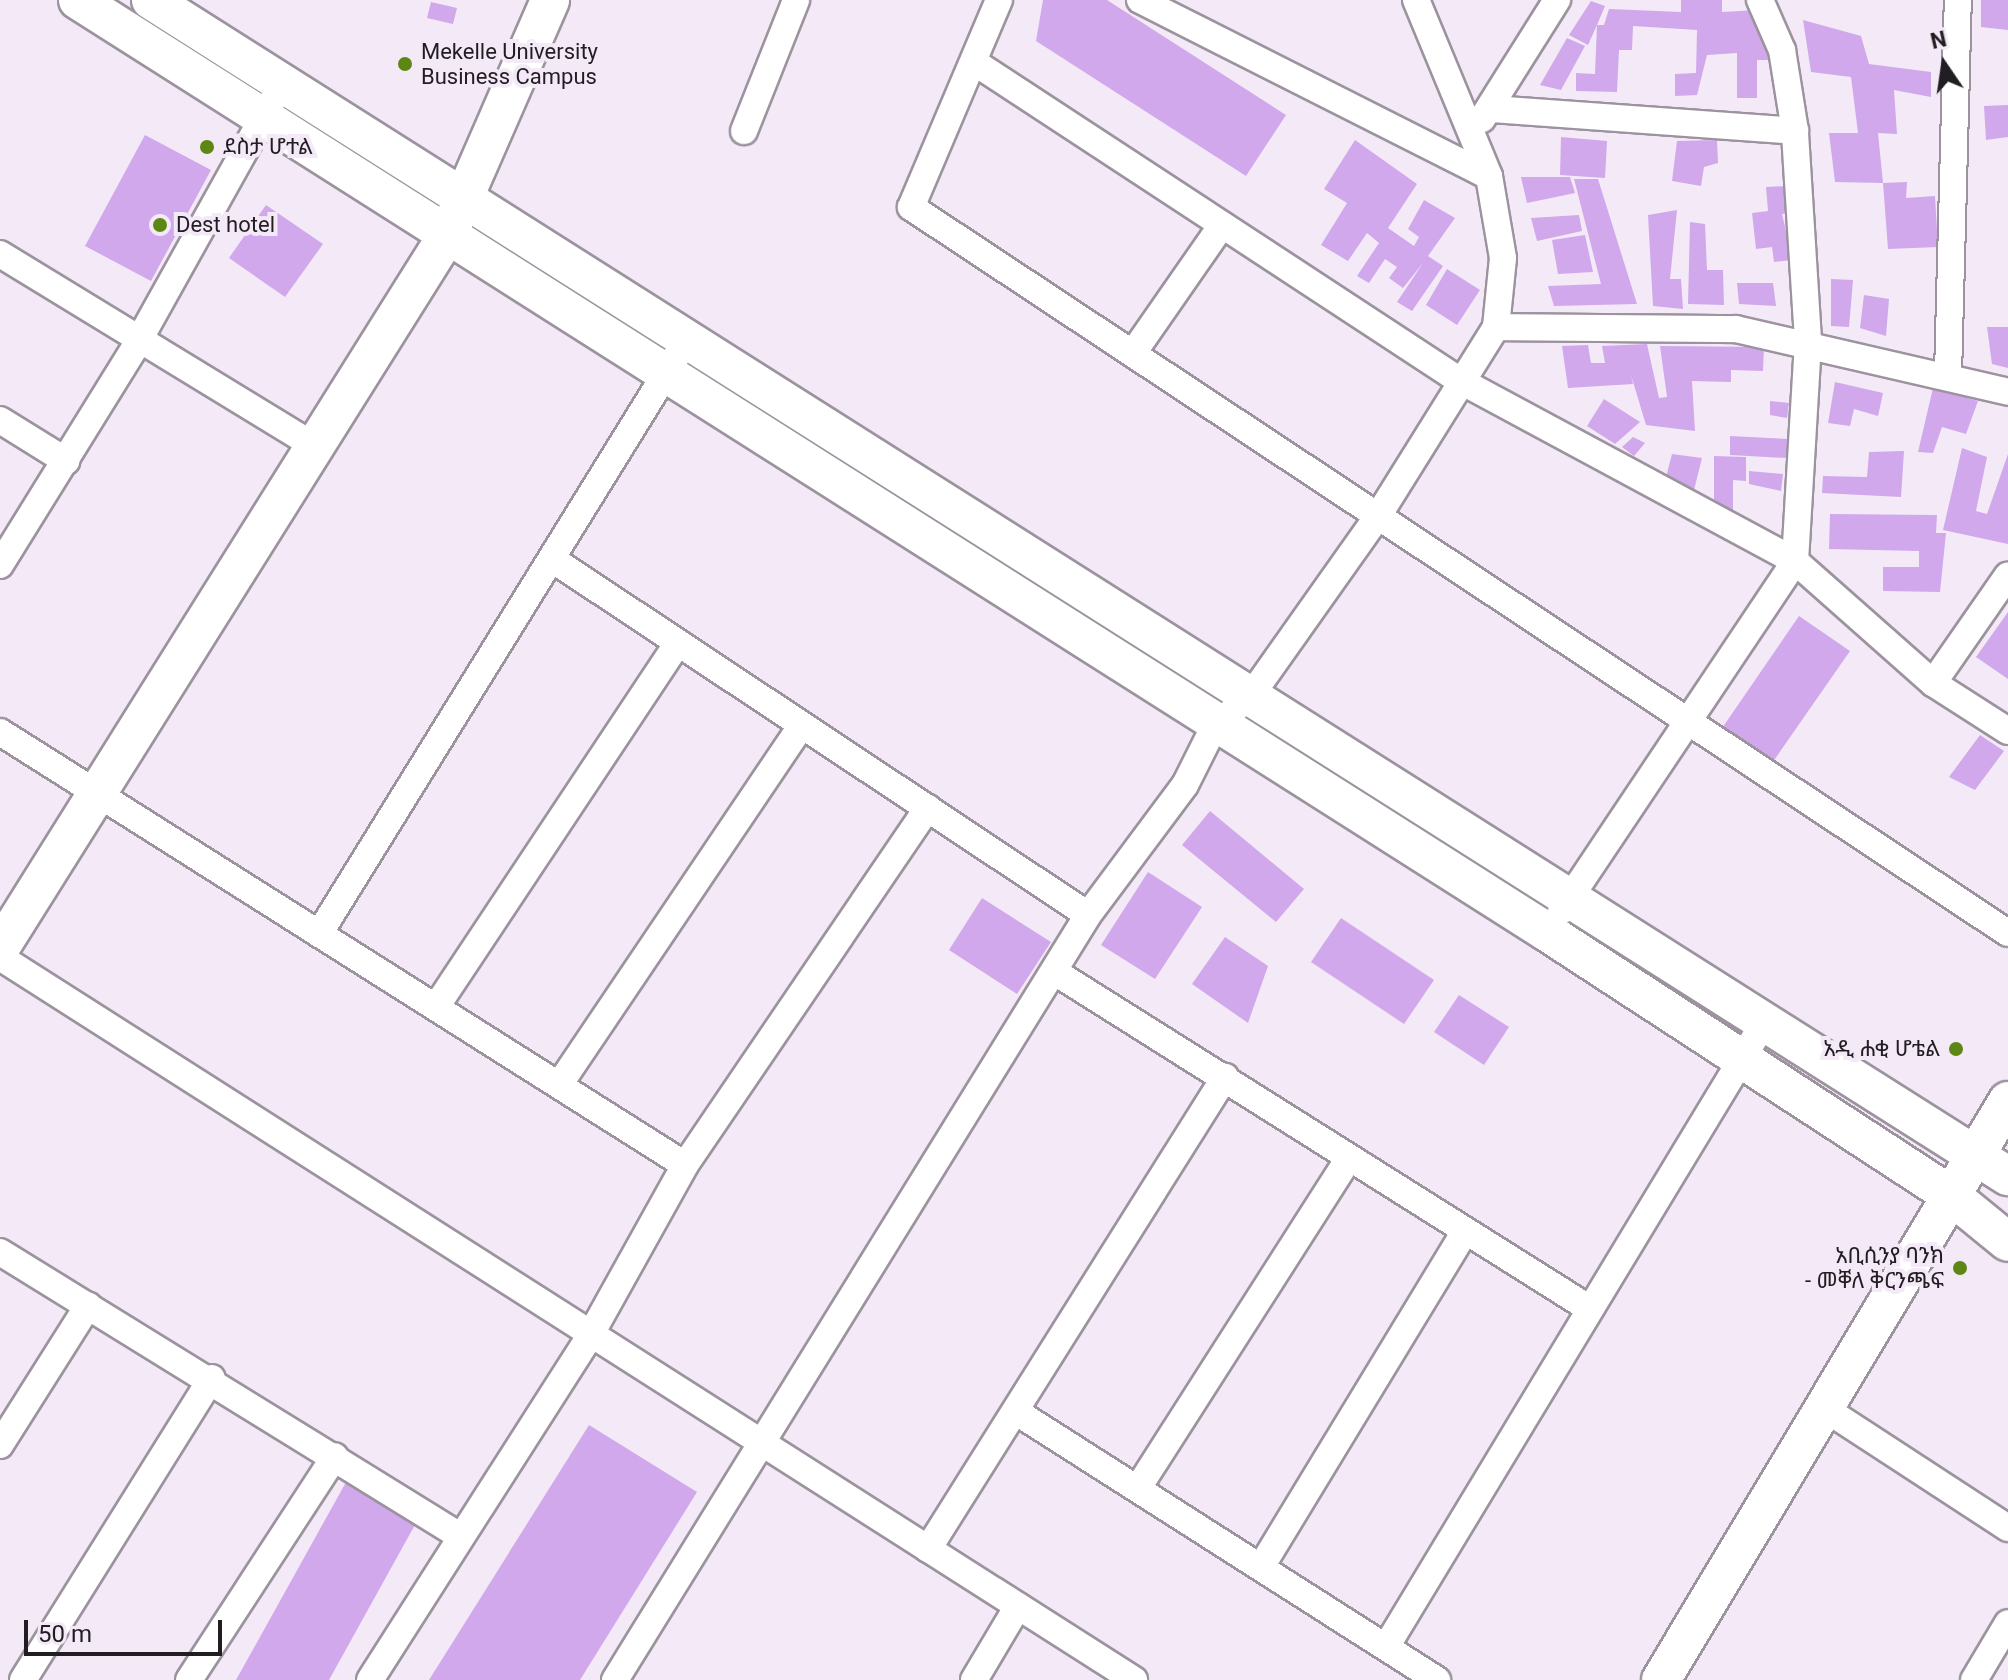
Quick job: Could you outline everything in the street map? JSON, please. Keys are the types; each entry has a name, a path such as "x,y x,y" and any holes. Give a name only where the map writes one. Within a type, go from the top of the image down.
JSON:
{"street":[{"path":"78,0 1214,727 1547,932 1741,1062 1948,1193 2008,1242"},
{"path":"151,0 686,341 1572,894 1763,1024 1974,1152 2008,1176"},
{"path":"0,948 448,234 550,0"},
{"path":"744,131 796,0"},
{"path":"999,0 977,64 911,207 2008,933"},
{"path":"1140,0 1489,176"},
{"path":"615,1680 766,1445 1058,974 1088,915 1185,785 1214,727 1252,694 1378,516 1459,380 1496,327 1503,258 1482,118 1416,0"},
{"path":"1482,118 1557,0"},
{"path":"1547,932 1795,561 1808,340 1795,131 1782,50 1760,0"},
{"path":"1948,375 1958,0"},
{"path":"977,64 1459,380 1795,561 1933,683 2008,731"},
{"path":"0,565 138,342 262,117 283,86"},
{"path":"1482,118 1795,131"},
{"path":"1133,353 1222,225"},
{"path":"0,254 138,342 314,446"},
{"path":"1496,327 1736,329 1808,340 2008,392"},
{"path":"319,934 686,341"},
{"path":"0,420 66,461"},
{"path":"976,575 1002,538"},
{"path":"552,559 1088,915"},
{"path":"1933,683 2008,575"},
{"path":"436,1007 678,643"},
{"path":"559,1085 802,725"},
{"path":"0,732 685,1165"},
{"path":"370,1680 591,1334 685,1165 928,808"},
{"path":"0,957 1134,1680"},
{"path":"1058,974 1590,1309"},
{"path":"1386,1647 1763,1024"},
{"path":"928,1549 1018,1413 1225,1077"},
{"path":"1661,1680 1827,1410 1948,1193 2008,1101"},
{"path":"1138,1488 1349,1158"},
{"path":"1261,1567 1465,1232"},
{"path":"0,1252 212,1378 460,1536"},
{"path":"0,1445 88,1306"},
{"path":"23,1680 212,1378"},
{"path":"1827,1410 2008,1528"},
{"path":"1018,1413 1437,1680"},
{"path":"189,1680 335,1456"},
{"path":"974,1680 1018,1606"},
{"path":"1978,1679 2008,1623"}],"building":[{"path":"1043,0 1107,0 1286,115 1246,176 1036,41"},
{"path":"1681,0 1722,0 1722,12 1758,10 1772,60 1757,60 1757,98 1737,98 1737,53 1707,55 1697,95 1675,96 1675,74 1696,73 1697,30 1633,26 1632,50 1619,50 1617,92 1576,91 1576,73 1595,74 1597,25 1604,25 1609,9 1681,12"},
{"path":"1981,0 2008,0 2008,30 1981,27"},
{"path":"1591,1 1605,6 1588,45 1569,35"},
{"path":"431,2 457,8 453,24 427,18"},
{"path":"1803,20 1861,36 1869,64 1931,72 1931,97 1894,90 1897,134 1878,133 1883,183 1835,182 1829,133 1858,133 1851,77 1811,72"},
{"path":"1567,38 1585,46 1561,90 1540,85"},
{"path":"2008,105 2008,137 1986,140 1984,106"},
{"path":"145,135 211,170 151,281 85,246"},
{"path":"1561,137 1607,141 1605,178 1560,175"},
{"path":"1355,140 1417,184 1388,228 1414,246 1419,237 1408,229 1424,200 1455,218 1428,256 1443,266 1412,311 1397,302 1423,263 1403,288 1389,278 1397,267 1385,259 1369,283 1357,276 1379,243 1367,233 1348,261 1321,245 1347,203 1324,189"},
{"path":"1717,140 1718,163 1704,167 1701,186 1672,181 1677,141"},
{"path":"1521,177 1570,177 1575,193 1527,203"},
{"path":"1574,179 1598,179 1637,304 1554,306 1548,286 1601,284"},
{"path":"1907,182 1906,198 1935,196 1938,247 1888,249 1883,183"},
{"path":"1788,186 1790,213 1782,214 1793,260 1774,262 1772,247 1756,249 1752,213 1768,211 1766,187"},
{"path":"266,205 323,244 285,297 229,258"},
{"path":"1677,210 1670,279 1681,279 1683,309 1653,306 1648,215"},
{"path":"1579,215 1582,231 1537,241 1531,218"},
{"path":"1690,222 1705,224 1707,270 1723,270 1724,305 1688,304"},
{"path":"1585,235 1593,272 1558,274 1552,240"},
{"path":"1447,269 1480,290 1457,325 1426,305"},
{"path":"1831,279 1853,280 1849,327 1831,326"},
{"path":"1737,283 1773,283 1776,306 1739,304"},
{"path":"1864,295 1889,299 1886,336 1860,328"},
{"path":"1987,327 2008,327 2008,368 1992,364"},
{"path":"1647,344 1659,398 1667,397 1660,346 1764,347 1763,371 1731,370 1731,382 1692,381 1695,431 1646,425 1631,375 1633,384 1568,388 1562,346 1588,345 1591,363 1605,363 1602,346"},
{"path":"1835,382 1883,393 1878,416 1854,409 1850,426 1828,423"},
{"path":"1933,388 1978,401 1966,434 1942,427 1933,453 1918,452"},
{"path":"1604,399 1640,422 1615,444 1587,426"},
{"path":"1770,401 1789,403 1787,418 1770,415"},
{"path":"1730,436 1790,439 1787,458 1730,455"},
{"path":"1633,437 1645,443 1634,456 1622,447"},
{"path":"1962,448 1987,457 1976,511 1987,514 2008,454 2008,544 1943,530"},
{"path":"1904,451 1901,497 1822,493 1823,476 1867,477 1869,452"},
{"path":"1672,454 1702,458 1693,494 1666,477"},
{"path":"1714,456 1746,457 1746,481 1733,480 1733,515 1714,510"},
{"path":"1749,471 1783,474 1781,491 1749,484"},
{"path":"1830,514 1937,515 1936,533 1946,533 1940,592 1883,591 1883,567 1919,567 1919,551 1829,549"},
{"path":"2008,612 2008,679 1976,657"},
{"path":"1799,616 1850,651 1768,769 1718,734"},
{"path":"1980,735 2004,751 1975,790 1949,777"},
{"path":"1210,811 1304,889 1276,922 1182,845"},
{"path":"1148,872 1202,907 1155,979 1101,945"},
{"path":"982,898 1051,942 1017,994 949,950"},
{"path":"1341,918 1434,980 1404,1024 1311,962"},
{"path":"1225,937 1268,966 1248,1023 1192,984"},
{"path":"1459,995 1509,1027 1484,1065 1434,1032"},
{"path":"589,1425 697,1492 580,1680 429,1680"},
{"path":"350,1475 421,1514 329,1680 236,1680"}],"place":[{"name":"Mekelle University Business Campus","path":"405,64"},
{"name":"ደስታ ሆተል","path":"207,147"},
{"name":"Dest hotel","path":"160,225"},
{"name":"አዲ ሐቂ ሆቴል","path":"1956,1049"},
{"name":"አቢሲንያ ባንክ - መቐለ ቅርንጫፍ","path":"1960,1268"}]}
